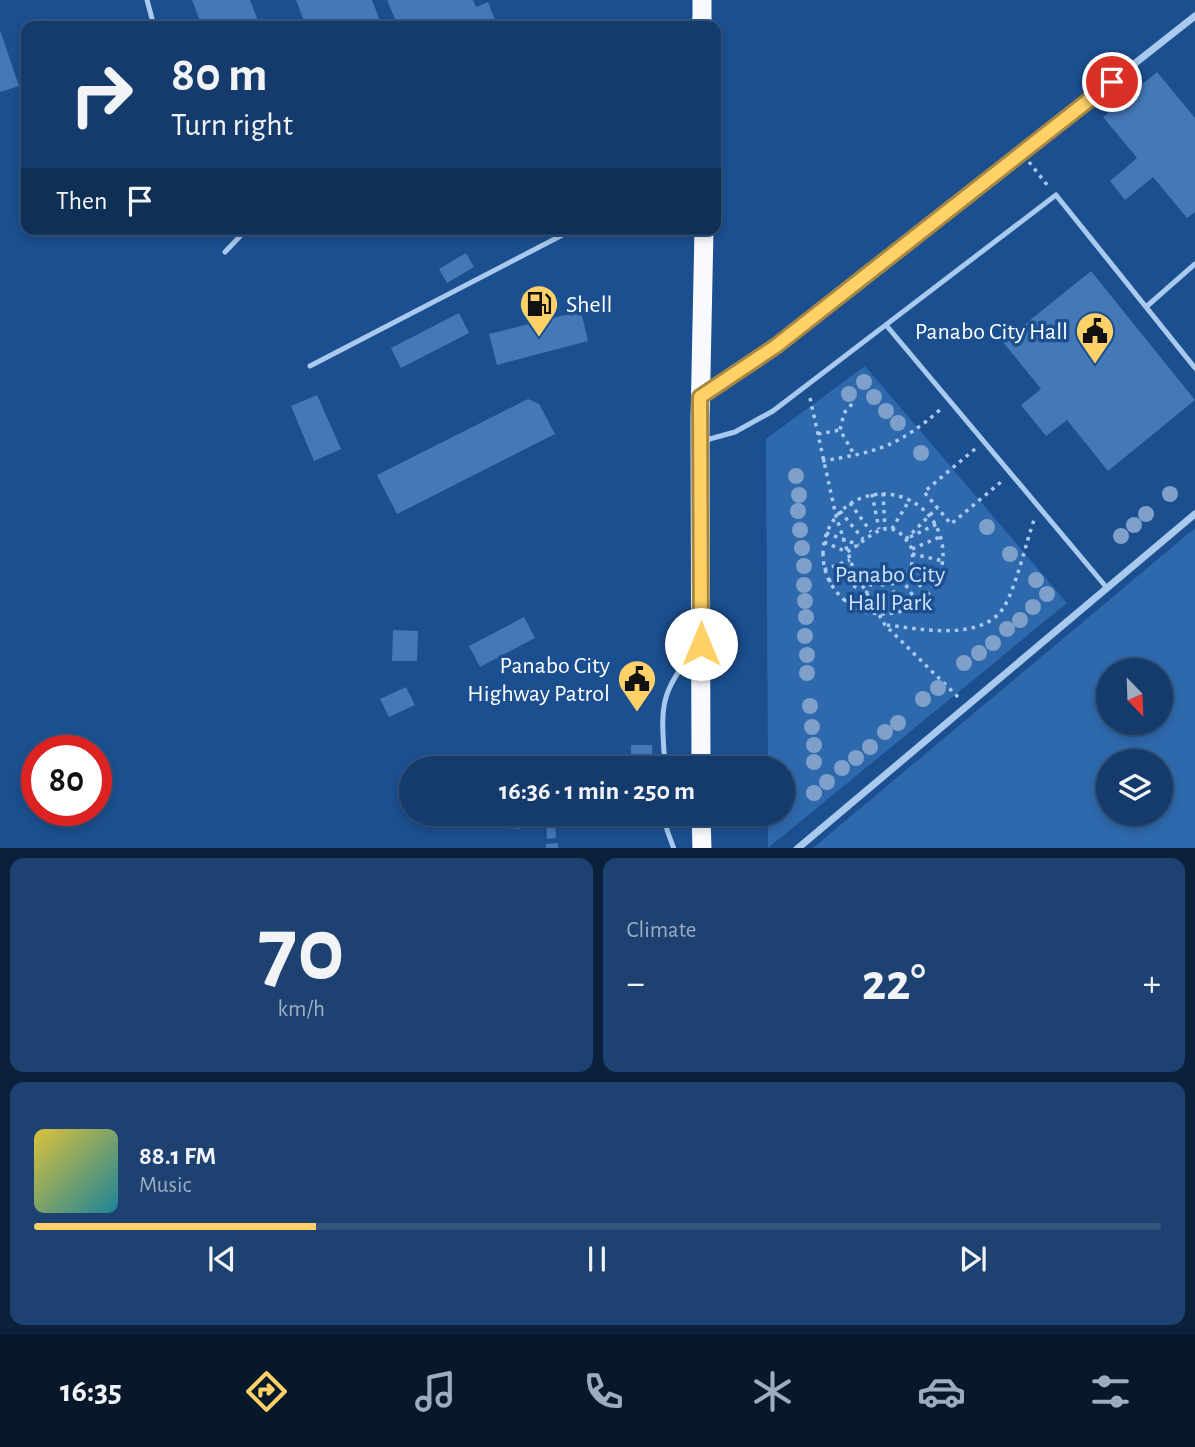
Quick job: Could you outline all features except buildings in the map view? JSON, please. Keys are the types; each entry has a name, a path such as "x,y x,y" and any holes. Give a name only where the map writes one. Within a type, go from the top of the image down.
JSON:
{"highway":[{"path":"701,756 700,397 704,235"},
{"path":"701,826 702,848"}],"street":[{"path":"700,397 769,352 1195,16"},
{"path":"798,848 1195,514"}],"lane":[{"path":"147,0 153,21"},
{"path":"700,441 717,438 753,424 1056,195 1195,368"},
{"path":"225,252 241,235"},
{"path":"310,366 562,235"},
{"path":"1146,307 1195,264"},
{"path":"886,325 1107,588"},
{"path":"665,756 664,701 668,685 701,644"},
{"path":"667,826 674,848"}],"path":[{"path":"1022,153 1056,195"},
{"path":"808,385 822,461 854,571 885,625 967,706"},
{"path":"822,461 855,456 898,442 950,401"},
{"path":"852,404 844,413 840,430 855,456"},
{"path":"817,435 840,430"},
{"path":"984,442 924,492 951,524 1011,474"},
{"path":"883,493 885,529"},
{"path":"883,493 910,499 930,514 942,536 944,561 940,575 929,594 918,603 897,613 880,614 858,609 845,601 828,580 824,570 823,542 840,511 850,503 872,494 883,493"},
{"path":"872,494 879,529"},
{"path":"892,530 910,499"},
{"path":"850,503 871,533"},
{"path":"885,625 938,631 976,626 992,619 1004,606 1038,506"},
{"path":"906,539 937,507"},
{"path":"840,511 863,539"},
{"path":"906,539 937,524"},
{"path":"847,552 879,529 892,530 906,539 912,552 910,566 901,578 883,583 859,580"},
{"path":"826,533 859,545"},
{"path":"912,552 942,536"},
{"path":"823,542 847,552"},
{"path":"912,552 944,561"},
{"path":"824,570 850,560"},
{"path":"910,566 940,575"},
{"path":"828,580 854,571"},
{"path":"907,572 929,594"},
{"path":"901,578 918,603"},
{"path":"845,601 859,580"},
{"path":"858,609 873,580"},
{"path":"892,582 897,613"},
{"path":"880,614 883,583"}],"green space":[{"name":"Panabo City Hall Park","path":"865,366 1067,603 795,826 795,756 768,756 766,439"},
{"path":"1195,528 1195,848 813,848"},
{"name":"Panabo City Hall Park","path":"768,826 795,826 768,848"}],"place":[{"name":"Shell","path":"539,338"},
{"name":"Panabo City Hall","path":"1095,365"},
{"name":"Panabo City Highway Patrol","path":"637,713"}],"route":[{"path":"701,644 700,397 754,363 1112,82"}]}
